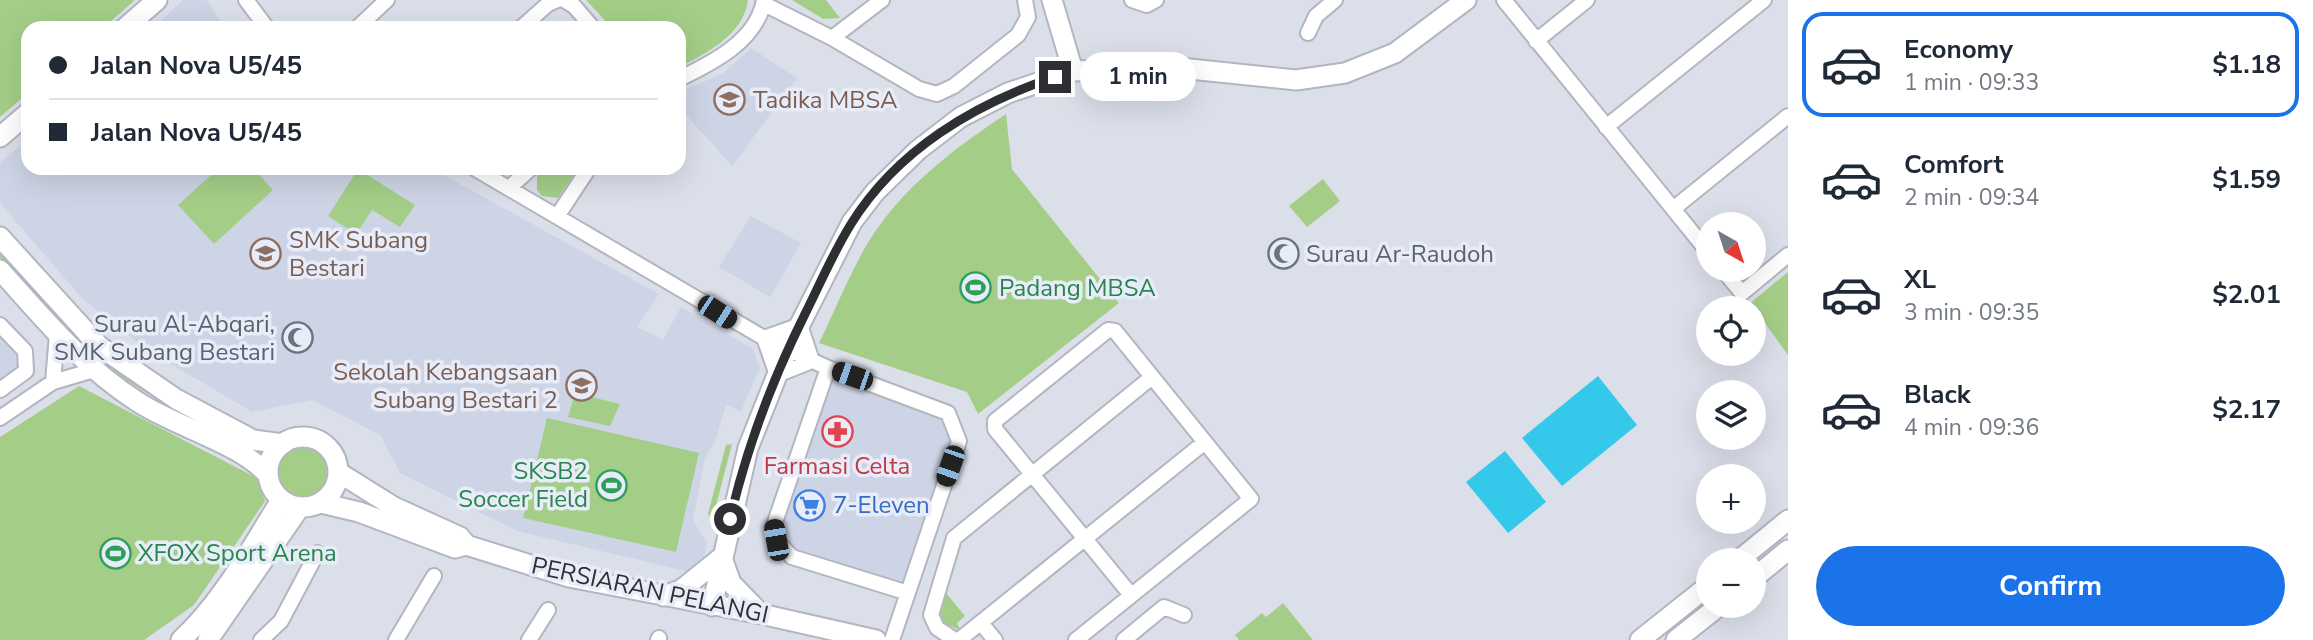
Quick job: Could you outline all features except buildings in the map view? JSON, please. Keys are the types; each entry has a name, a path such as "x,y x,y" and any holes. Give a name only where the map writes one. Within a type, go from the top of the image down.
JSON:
{"street":[{"path":"133,21 157,0"},
{"path":"246,0 262,21"},
{"path":"364,21 387,0"},
{"path":"529,21 548,4 557,0"},
{"path":"564,0 574,6 587,21"},
{"path":"832,38 882,0"},
{"path":"686,75 734,47 754,22 764,2 919,89 937,94 954,86 1018,35 1028,17 1025,0"},
{"path":"1052,0 1073,71"},
{"path":"1132,0 1147,5 1156,0"},
{"path":"1308,33 1316,16 1335,0"},
{"path":"712,606 748,448 787,350 852,222 876,192 918,149 961,117 1008,93 1073,71 1180,68 1311,79 1345,73 1395,54 1466,0"},
{"path":"1504,0 1696,237"},
{"path":"1536,41 1587,0"},
{"path":"1606,127 1764,0"},
{"path":"1062,33 1076,50 1108,70"},
{"path":"1036,83 1048,71 1058,52 1062,33"},
{"path":"1673,209 1788,116"},
{"path":"0,137 21,119"},
{"path":"486,175 787,350 828,368 942,408 948,413 959,440 905,593 892,640"},
{"path":"509,188 523,175"},
{"path":"558,215 584,175"},
{"path":"0,237 99,346 176,399 253,440 282,444"},
{"path":"1766,273 1788,255"},
{"path":"0,270 93,370 139,402 250,458 268,475"},
{"path":"1733,282 1742,293 1755,282"},
{"path":"0,325 25,351 26,370 0,390"},
{"path":"764,338 800,325"},
{"path":"800,325 812,360"},
{"path":"1076,640 1135,599 1251,499 1115,331 1108,330 995,421 995,429 1135,599"},
{"path":"53,382 57,334"},
{"path":"764,338 777,375"},
{"path":"777,375 812,360"},
{"path":"828,368 774,525 776,540 792,557 905,593"},
{"path":"0,418 53,382 93,370"},
{"path":"1152,377 954,538 931,615 937,628 957,640 1205,442"},
{"path":"292,439 314,439 332,452 338,472 335,486 321,503 300,507 281,500 274,493 268,475 269,463 282,444 292,439"},
{"name":"PERSIARAN PELANGI","path":"338,472 385,502 460,537 466,545"},
{"path":"181,640 201,622 222,593 281,500"},
{"name":"PERSIARAN PELANGI","path":"321,503 359,512 455,548 466,545 569,578 761,614 876,640"},
{"path":"208,640 300,507"},
{"path":"1754,548 1788,520"},
{"path":"1766,568 1788,550"},
{"path":"261,640 281,621 317,553"},
{"path":"662,597 681,590 722,557"},
{"path":"722,557 731,583 761,614"},
{"path":"396,640 434,576"},
{"path":"1640,640 1696,596"},
{"path":"1124,640 1164,607 1184,615"},
{"path":"529,640 548,610"},
{"path":"1676,640 1704,618"},
{"path":"981,623 995,640"}],"shaded area":[{"path":"183,0 207,0 220,21 160,21"},
{"name":"Tadika MBSA","path":"751,48 797,78 732,166 686,115 686,89 722,74"},
{"path":"21,145 21,175 444,175 659,294 637,327 663,340 681,307 753,349 760,367 741,411 726,405 715,441 705,458 693,520 707,543 703,561 690,572 517,531 400,473 380,435 312,400 252,412 144,348 81,297 0,203 0,163"},
{"path":"751,216 801,243 770,297 719,267"},
{"path":"0,335 17,353 19,366 0,382"},
{"path":"832,376 942,416 954,439 901,586 797,553 784,540 780,524"}],"green space":[{"path":"0,0 135,0 111,21 21,21 21,99 0,117"},
{"path":"586,0 748,0 745,12 732,33 712,49 686,64 686,21 606,21"},
{"path":"792,0 826,0 840,18 823,19"},
{"path":"1006,114 1012,169 1119,303 978,414 967,392 819,343 859,258 894,207 947,156"},
{"path":"211,175 259,175 273,190 214,244 178,205"},
{"path":"354,175 368,175 415,205 400,227 372,210 356,234 328,216"},
{"path":"573,175 558,198 542,196 537,190 537,176"},
{"path":"1323,179 1340,201 1307,227 1289,206"},
{"path":"0,248 74,331 267,447 263,458 153,397 92,355 56,320 0,257"},
{"path":"1788,272 1788,355 1766,325 1766,296 1759,296"},
{"name":"XFOX Sport Arena","path":"79,386 257,478 265,501 194,605 144,640 0,640 0,437"},
{"path":"575,393 620,404 610,426 568,417"},
{"name":"SKSB2 Soccer Field","path":"547,418 699,453 676,552 523,518"},
{"path":"732,444 713,517 710,517 708,514 726,445"},
{"path":"305,445 315,447 323,453 329,461 329,481 323,489 315,495 305,497 295,495 287,489 281,481 279,471 281,461 287,453 295,447"},
{"path":"946,593 965,616 957,623 960,630 935,620"},
{"path":"1283,603 1313,640 1239,640 1235,635 1262,613 1266,617"}],"water":[{"path":"1598,376 1637,425 1562,486 1522,438"},
{"path":"1505,451 1546,502 1508,533 1466,482"}],"place":[{"name":"Tadika MBSA","path":"730,100"},
{"name":"SMK Subang Bestari","path":"266,254"},
{"name":"Surau Ar-Raudoh","path":"1283,254"},
{"name":"Padang MBSA","path":"976,288"},
{"name":"Surau Al-Abqari, SMK Subang Bestari","path":"298,338"},
{"name":"Sekolah Kebangsaan Subang Bestari 2","path":"581,386"},
{"name":"Farmasi Celta","path":"837,432"},
{"name":"SKSB2 Soccer Field","path":"611,485"},
{"name":"7-Eleven","path":"810,505"},
{"name":"XFOX Sport Arena","path":"115,553"}],"route":[{"path":"730,519 748,448 787,350 852,222 876,192 918,149 961,117 1008,93 1055,77"}]}
